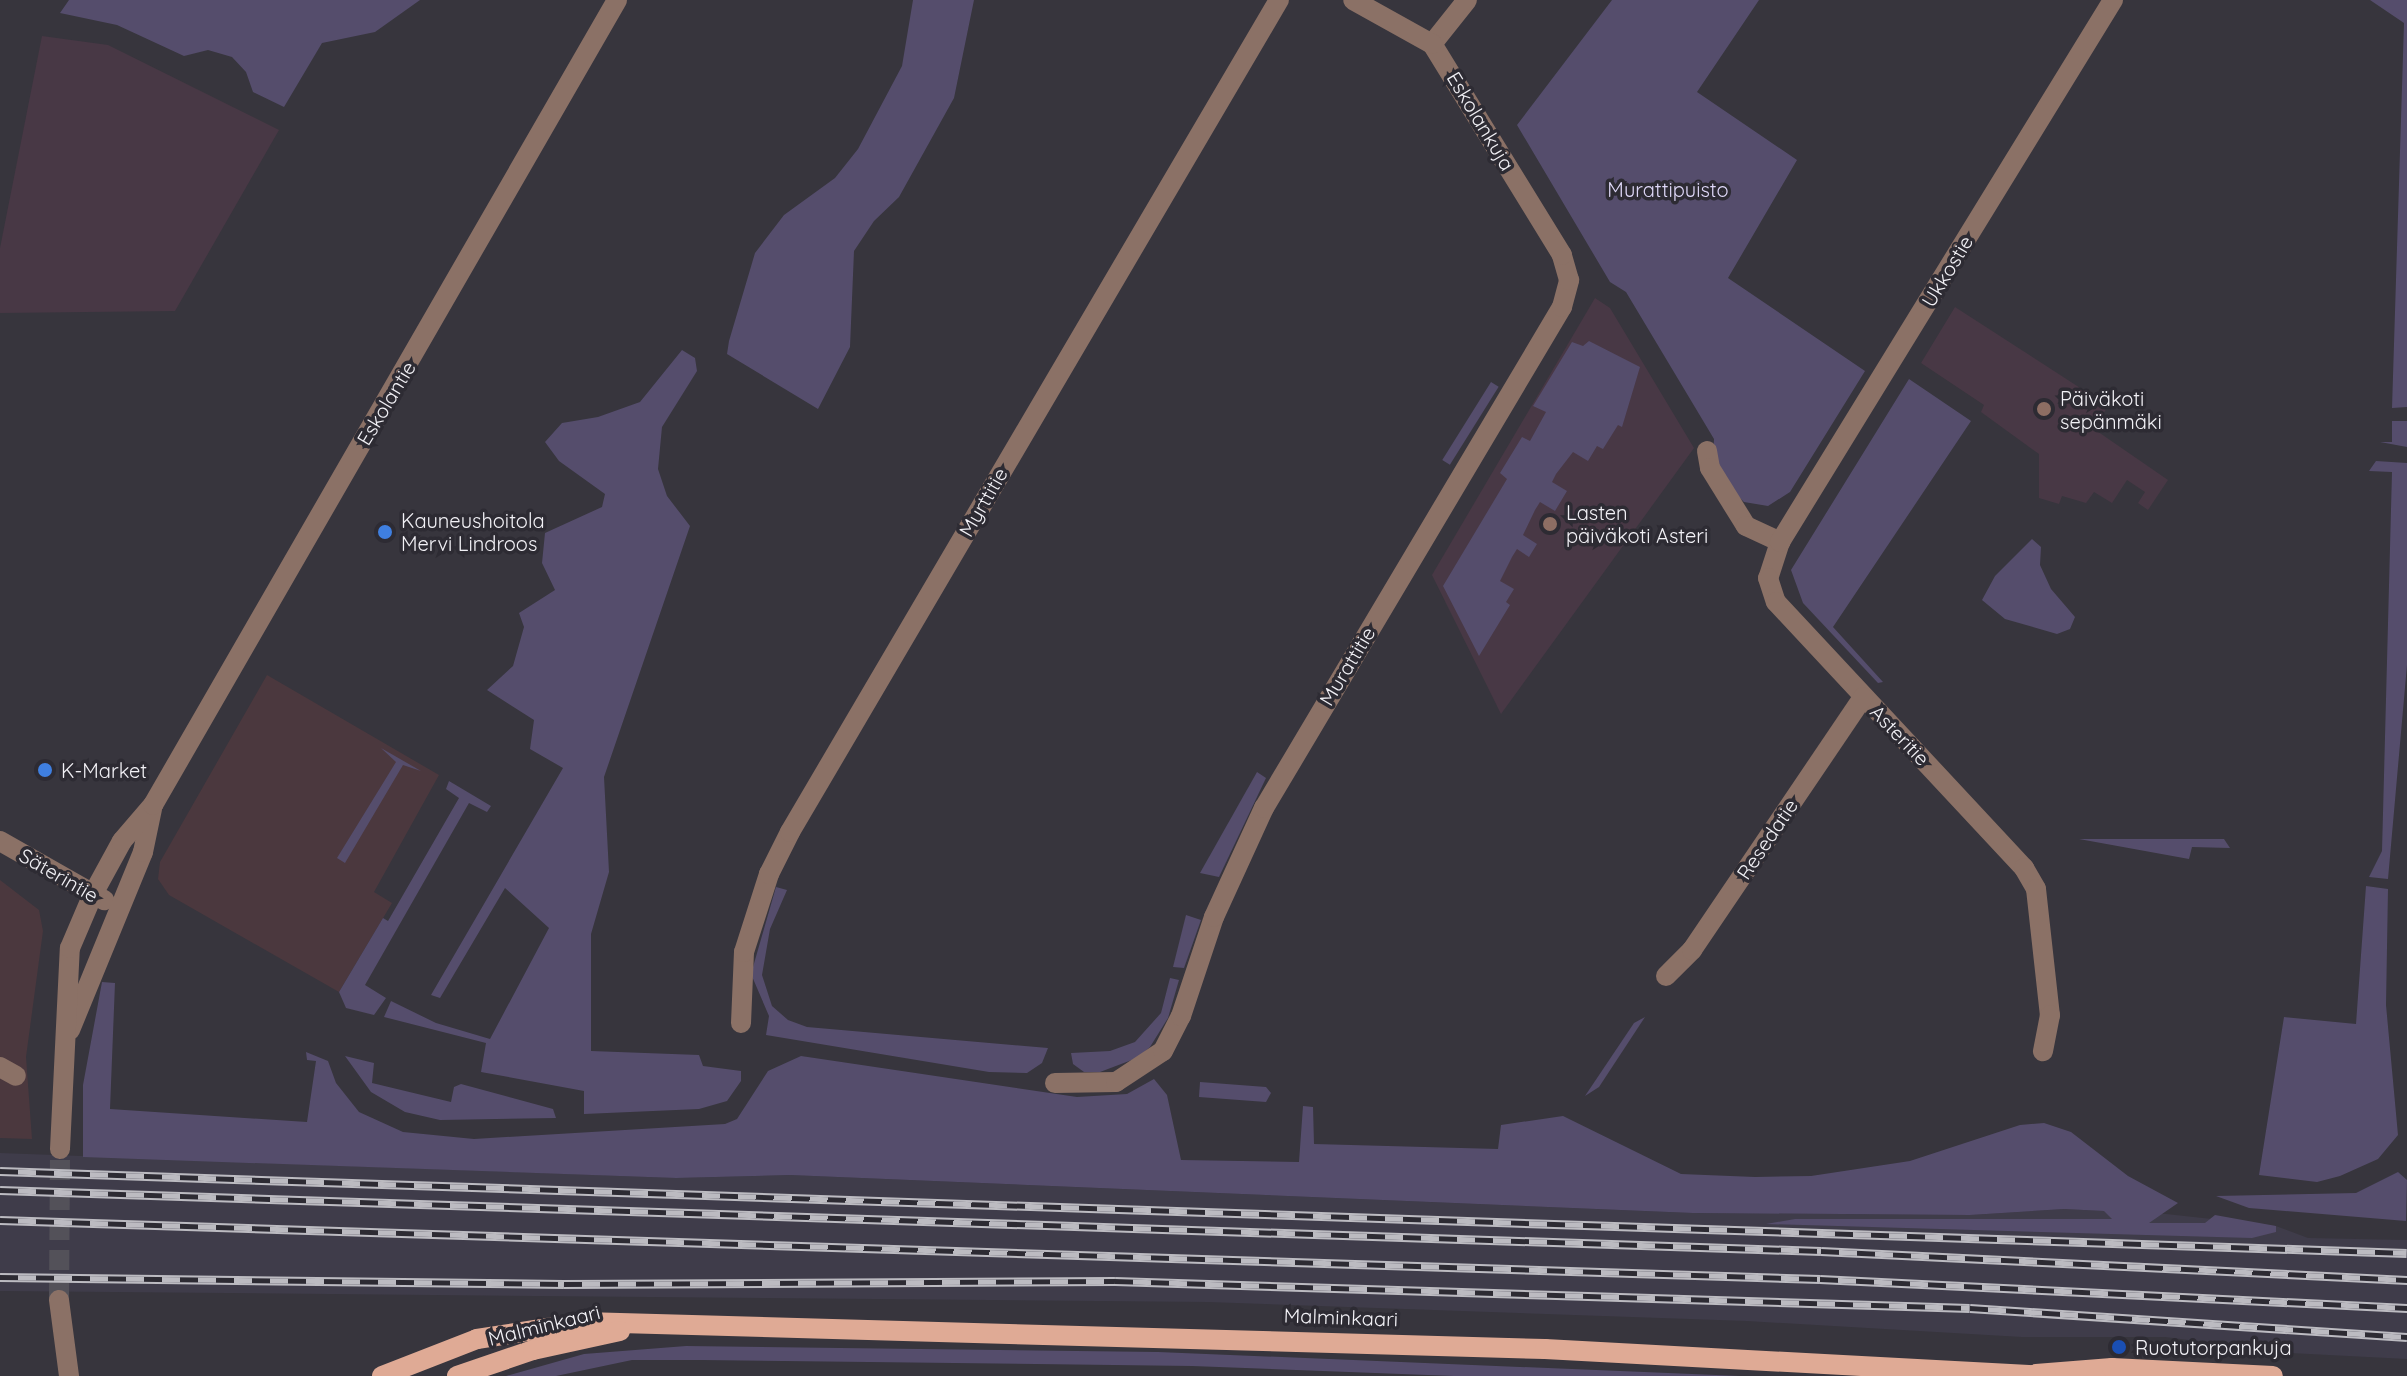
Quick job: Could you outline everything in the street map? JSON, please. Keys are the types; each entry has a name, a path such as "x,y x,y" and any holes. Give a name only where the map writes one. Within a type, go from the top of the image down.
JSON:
{"main road":[{"name":"Malminkaari","path":"382,1376 430,1353 522,1329 584,1322 643,1326 1125,1334 2041,1375 2112,1368 2273,1376"},
{"name":"Malminkaari","path":"457,1376 533,1350 643,1326"}],"street":[{"name":"Eskolantie","path":"69,1031 64,993 70,948 93,894 122,841 153,805 617,0"},
{"name":"Myrttitie","path":"741,1023 744,952 765,885 790,832 1279,0"},
{"name":"Eskolankuja","path":"1353,0 1432,44 1562,255 1569,280"},
{"path":"1432,44 1467,0"},
{"name":"Ukkostie","path":"1780,542 2113,0"},
{"name":"Murattitie","path":"1055,1083 1116,1082 1151,1064 1173,1035 1214,917 1264,808 1562,307 1569,280"},
{"path":"1707,451 1710,468 1746,526 1780,542"},
{"name":"Asteritie","path":"1780,542 1768,578 1776,602 2024,868 2036,889 2050,1015 2043,1051"},
{"name":"Resedatie","path":"1666,976 1692,950 1863,697"},
{"name":"Eskolantie","path":"69,1031 117,908 143,852 153,805"},
{"name":"Säterintie","path":"0,841 117,908"},
{"path":"60,1149 69,1031"},
{"path":"59,1300 72,1372"}],"shaded area":[{"path":"42,36 108,45 279,130 175,311 0,313 0,248"},
{"name":"Lasten päiväkoti Asteri","path":"1595,298 1610,308 1694,448 1501,714 1432,575"},
{"name":"Päiväkoti sepänmäki","path":"1955,307 2108,406 2094,429 2168,480 2148,510 2138,503 2145,492 2127,480 2112,503 2094,492 2086,503 2062,496 2059,504 2039,498 2039,454 1981,412 1984,405 1921,363"},
{"path":"267,675 439,775 374,892 392,903 339,992 169,895 158,879 160,862"},
{"path":"0,880 39,910 43,931 26,1057 32,1139 0,1138"},
{"path":"0,1153 676,1178 790,1175 1693,1213 1970,1215 2064,1209 2166,1214 2276,1226 2308,1238 2407,1240 2407,1359 2290,1353 2165,1337 2022,1337 1747,1321 1208,1302 0,1291"}],"green space":[{"path":"69,0 420,0 375,32 322,43 284,107 253,92 246,72 232,57 208,50 184,56 117,25 60,13"},
{"path":"913,0 974,0 954,98 899,197 874,221 854,251 850,347 818,409 727,354 729,341 755,253 784,215 835,178 858,149 902,66"},
{"name":"Murattipuisto","path":"1612,0 1759,0 1697,92 1797,160 1728,278 1865,371 1790,492 1768,506 1744,502 1733,491 1713,458 1714,439 1626,292 1610,282 1517,125"},
{"path":"2370,0 2407,0 2407,407 2392,408 2404,23"},
{"path":"1589,341 1640,367 1622,427 1618,425 1603,449 1597,446 1588,461 1573,452 1556,474 1552,482 1567,491 1555,511 1540,502 1535,510 1523,535 1537,544 1529,557 1517,549 1512,557 1500,581 1514,589 1506,602 1510,605 1479,656 1443,586 1507,479 1500,473 1522,437 1530,441 1546,412 1533,406 1572,342 1583,346"},
{"path":"682,350 695,358 697,371 662,427 658,469 667,496 690,526 604,777 609,872 591,934 591,1051 699,1055 703,1066 741,1071 741,1081 727,1101 699,1109 584,1114 584,1091 481,1072 486,1043 384,1017 391,1001 436,1023 490,1039 549,928 505,888 440,998 431,995 563,768 530,749 534,720 487,690 513,666 524,627 519,613 555,590 542,563 545,533 602,507 605,494 559,461 545,442 562,423 598,417 640,402"},
{"path":"1909,379 1971,421 1833,627 1883,682 1878,683 1803,603 1791,570"},
{"path":"1491,382 1499,387 1450,465 1442,460"},
{"path":"2392,421 2407,421 2407,447 2380,442 2392,442"},
{"path":"2376,461 2407,463 2407,665 2388,879 2369,877 2382,851 2392,472 2369,471"},
{"path":"2032,539 2041,547 2040,565 2051,589 2075,617 2070,629 2057,634 2005,619 1982,600 1995,576"},
{"path":"381,748 421,771 403,765 345,863 337,858 396,762"},
{"path":"1257,772 1266,778 1219,877 1200,873"},
{"path":"449,781 491,806 487,812 469,803 365,985 386,998 374,1015 346,1008 339,992 383,918 388,921 459,798 446,789"},
{"path":"2079,839 2224,839 2230,848 2192,847 2189,859"},
{"path":"2366,886 2388,889 2386,1005 2398,1135 2378,1159 2340,1176 2317,1182 2259,1175 2284,1017 2356,1024"},
{"path":"776,887 787,890 770,929 762,975 772,1006 788,1020 807,1027 1048,1048 1042,1063 1027,1073 989,1072 766,1035 769,1016 751,974"},
{"path":"1186,915 1201,920 1184,968 1173,967"},
{"path":"1170,978 1179,980 1168,1018 1150,1047 1137,1058 1100,1072 1084,1072 1073,1064 1071,1053 1110,1051 1135,1042 1161,1013"},
{"path":"102,982 115,983 110,1109 307,1122 316,1061 307,1060 306,1052 328,1061 336,1083 359,1112 403,1132 474,1139 725,1124 737,1119 768,1071 801,1056 1077,1097 1127,1094 1154,1079 1167,1095 1181,1160 1299,1162 1303,1106 1313,1107 1314,1144 1498,1149 1501,1125 1563,1116 1681,1174 1755,1177 1811,1176 1910,1161 2020,1125 2044,1123 2071,1132 2128,1176 2178,1203 2149,1223 2205,1223 2215,1215 2276,1226 2276,1232 2252,1238 1766,1224 1795,1219 2112,1219 2104,1211 2064,1209 1970,1215 1693,1213 790,1175 676,1178 83,1157 83,1085"},
{"path":"1645,1017 1599,1087 1585,1096 1634,1023"},
{"path":"345,1056 374,1063 372,1083 451,1102 454,1087 461,1084 553,1109 556,1118 440,1120 405,1112 371,1092"},
{"path":"1200,1082 1266,1087 1271,1093 1266,1102 1199,1097"},
{"path":"2398,1172 2407,1180 2406,1221 2249,1208 2216,1196 2356,1193"},
{"path":"686,1346 1158,1352 1740,1376 1454,1376 1192,1366 632,1360 556,1376 506,1376 584,1354"}],"tunnel":[{"path":"59,1300 60,1149"}],"railway":[{"path":"0,1171 2407,1253"},
{"path":"0,1190 1821,1251 2407,1280"},
{"path":"0,1220 1820,1279 2407,1308"},
{"path":"0,1277 564,1284 1115,1281 1970,1308 2407,1337"}],"place":[{"name":"Päiväkoti sepänmäki","path":"2044,409"},
{"name":"Lasten päiväkoti Asteri","path":"1550,524"},
{"name":"Kauneushoitola Mervi Lindroos","path":"385,532"},
{"name":"K-Market","path":"45,770"},
{"name":"Ruotutorpankuja","path":"2119,1347"}]}
